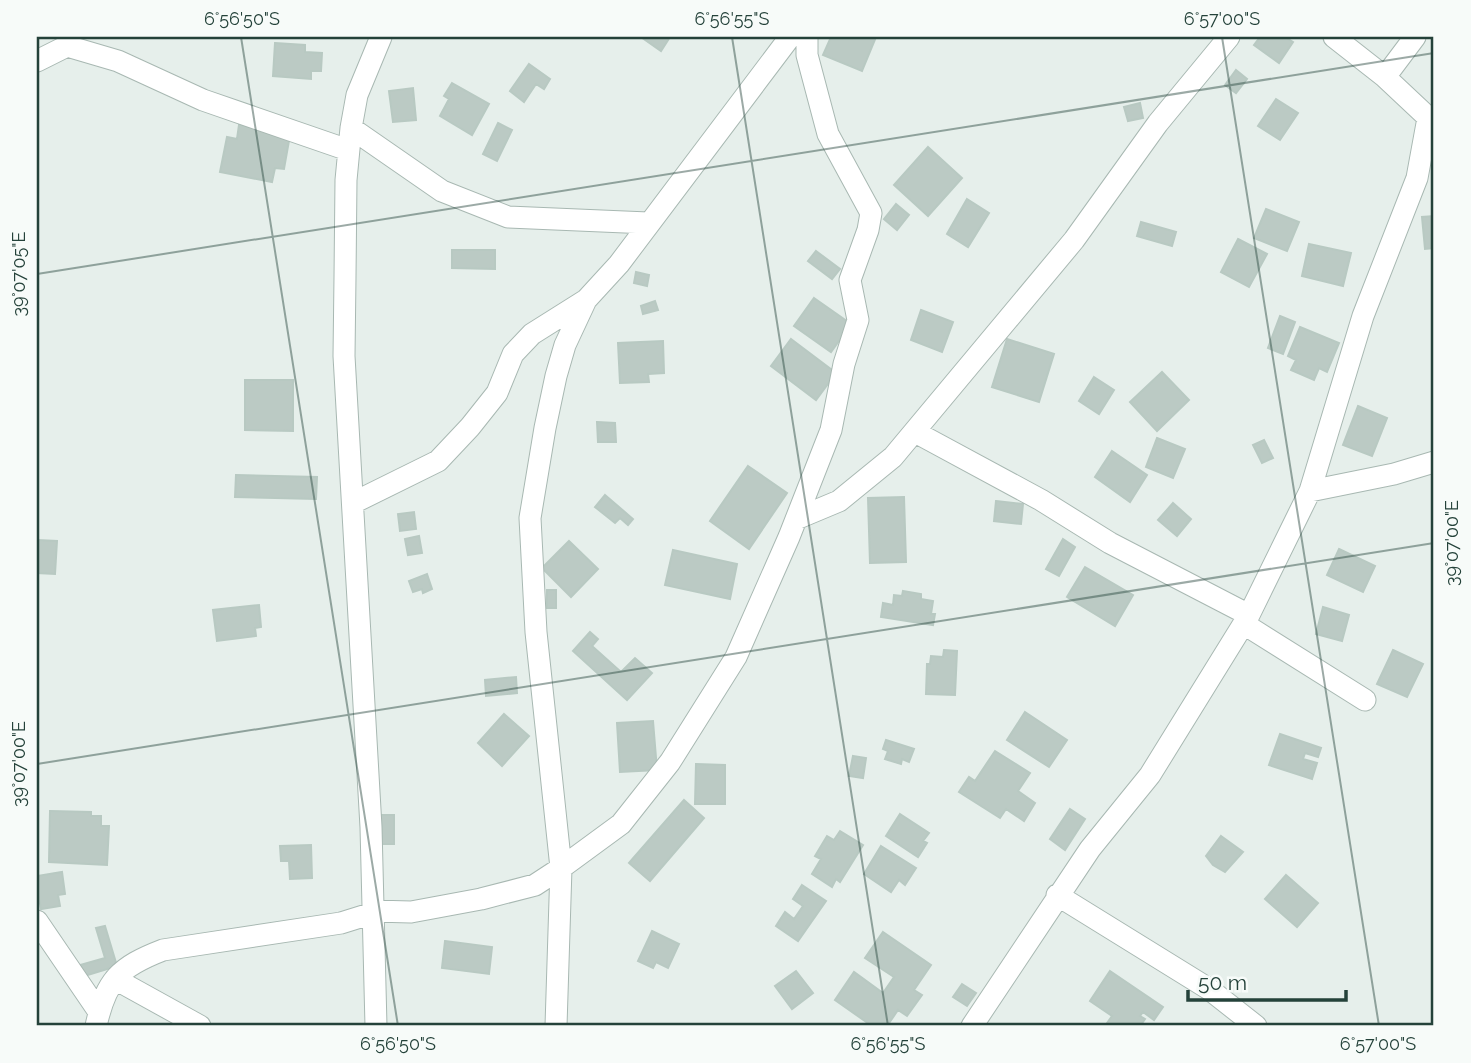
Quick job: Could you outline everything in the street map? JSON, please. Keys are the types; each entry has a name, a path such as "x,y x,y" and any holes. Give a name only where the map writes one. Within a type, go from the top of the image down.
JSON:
{"street":[{"path":"376,1026 371,827 344,356 348,150 357,95 381,37"},
{"path":"353,503 438,461 470,427 497,393 513,354 532,334 586,300 618,264 790,37"},
{"path":"97,1019 102,999 115,979 135,960 163,950 341,923 373,912 411,912 481,899 535,885 621,824 670,762 736,657 796,520 831,430 844,364 858,320 850,280 868,230 871,213 828,134 807,55 807,37"},
{"path":"796,520 839,501 893,457 1074,240 1158,123 1229,37"},
{"path":"972,1026 1057,895 1150,775 1246,619 1310,491 1363,316 1417,178 1431,120 1385,77 1334,37"},
{"path":"1385,77 1415,37"},
{"path":"37,61 67,46 118,61 203,100 348,150"},
{"path":"351,128 442,191 508,217 648,223"},
{"path":"556,1026 561,868 536,632 530,518 556,376 565,345 586,300"},
{"path":"915,432 1041,500 1110,543 1246,619 1365,700"},
{"path":"1310,491 1394,474 1434,462"},
{"path":"1057,895 1197,982 1256,1026"},
{"path":"37,921 97,1019"},
{"path":"115,979 200,1026"}],"building":[{"path":"641,37 670,37 661,51"},
{"path":"831,37 876,37 862,71 823,55"},
{"path":"1260,37 1285,37 1293,42 1279,63 1254,45"},
{"path":"275,43 305,45 305,52 322,53 321,71 311,71 311,79 273,76"},
{"path":"529,64 550,79 544,89 536,84 524,102 510,91"},
{"path":"1236,70 1247,79 1236,93 1225,85"},
{"path":"452,83 489,104 472,135 440,116 449,99 444,96"},
{"path":"413,88 416,120 393,122 389,91"},
{"path":"1276,99 1298,113 1280,140 1258,126"},
{"path":"1140,103 1143,118 1128,121 1124,107"},
{"path":"498,123 512,130 497,161 483,154"},
{"path":"239,125 290,135 284,169 275,168 272,182 220,172 227,137 237,139"},
{"path":"928,147 962,178 928,216 894,185"},
{"path":"967,199 989,213 968,247 947,234"},
{"path":"896,204 909,215 897,230 884,219"},
{"path":"1266,209 1299,222 1287,251 1254,238"},
{"path":"1434,216 1434,248 1425,249 1422,217"},
{"path":"1141,222 1176,232 1172,246 1137,236"},
{"path":"1238,239 1267,254 1249,287 1221,272"},
{"path":"1309,244 1351,253 1343,286 1302,276"},
{"path":"452,250 495,250 495,269 452,268"},
{"path":"816,251 840,269 832,279 808,261"},
{"path":"636,272 649,275 647,286 634,283"},
{"path":"814,298 851,324 831,352 794,326"},
{"path":"655,301 658,310 643,314 641,306"},
{"path":"921,310 953,322 942,352 911,340"},
{"path":"1280,316 1295,322 1283,354 1268,348"},
{"path":"1300,327 1339,343 1327,372 1319,368 1314,380 1291,370 1296,360 1288,356"},
{"path":"791,339 836,373 816,400 771,366"},
{"path":"1007,339 1054,354 1039,402 992,387"},
{"path":"663,341 664,373 648,374 649,382 620,383 618,343"},
{"path":"1162,372 1189,400 1157,431 1130,402"},
{"path":"1094,377 1114,390 1099,414 1079,401"},
{"path":"245,380 293,380 293,431 245,430"},
{"path":"1358,406 1387,418 1372,456 1343,445"},
{"path":"597,422 615,423 616,442 598,442"},
{"path":"1157,438 1185,449 1173,478 1146,467"},
{"path":"1264,440 1273,458 1262,463 1253,445"},
{"path":"1112,451 1147,475 1130,502 1095,477"},
{"path":"748,466 787,493 749,549 710,521"},
{"path":"236,475 317,477 316,499 235,497"},
{"path":"605,495 633,519 628,525 620,518 615,523 595,507"},
{"path":"904,497 906,562 870,563 868,498"},
{"path":"996,501 1023,504 1021,524 994,521"},
{"path":"1173,503 1191,519 1177,536 1158,520"},
{"path":"414,512 416,529 400,531 398,514"},
{"path":"419,536 422,553 408,555 405,539"},
{"path":"1063,539 1075,547 1059,576 1046,569"},
{"path":"37,540 57,541 55,574 37,573"},
{"path":"569,541 598,569 571,597 542,568"},
{"path":"1339,549 1375,566 1363,592 1327,575"},
{"path":"673,550 737,564 730,599 665,585"},
{"path":"1085,567 1133,595 1115,626 1067,597"},
{"path":"427,574 432,589 423,593 422,589 413,592 409,581"},
{"path":"547,590 556,590 556,608 547,608"},
{"path":"903,591 921,594 921,599 933,601 933,625 881,617 883,603 893,605 894,595 902,596"},
{"path":"259,605 261,627 255,628 256,636 217,641 213,610"},
{"path":"1323,607 1349,615 1342,641 1316,634"},
{"path":"590,632 598,639 592,646 621,672 635,658 652,673 627,700 573,651"},
{"path":"944,650 957,651 955,695 926,694 927,664 930,664 931,656 943,657"},
{"path":"1393,650 1423,664 1407,697 1377,684"},
{"path":"516,677 517,693 486,696 485,680"},
{"path":"1025,712 1067,740 1049,767 1007,740"},
{"path":"504,714 529,736 502,766 478,743"},
{"path":"653,721 657,770 620,772 617,723"},
{"path":"1280,734 1321,748 1318,757 1305,753 1303,759 1317,763 1312,779 1269,765"},
{"path":"886,740 914,749 909,762 902,759 901,764 885,759 888,751 883,749"},
{"path":"995,751 1030,773 1018,791 1035,803 1024,821 1006,809 1000,818 959,792 969,777 975,781"},
{"path":"853,756 866,758 863,778 849,776"},
{"path":"696,764 725,765 725,804 695,804"},
{"path":"684,800 704,818 650,881 629,863"},
{"path":"1070,809 1085,819 1065,850 1050,839"},
{"path":"50,811 91,812 91,816 101,816 101,826 109,826 107,865 49,862"},
{"path":"900,814 929,833 923,841 927,843 918,857 886,836"},
{"path":"376,815 394,815 394,844 376,844"},
{"path":"840,831 863,845 840,882 836,879 832,887 812,874 821,859 815,856 827,836 834,840"},
{"path":"1221,836 1243,852 1225,872 1213,865 1206,856"},
{"path":"311,845 312,878 290,879 289,861 281,861 280,846"},
{"path":"881,846 916,868 905,885 899,880 891,892 864,874"},
{"path":"62,872 65,894 58,895 60,906 41,909 39,898 37,899 37,876"},
{"path":"1286,875 1318,903 1297,927 1265,899"},
{"path":"802,885 826,901 798,941 776,926 785,912 794,919 803,906 793,899"},
{"path":"105,926 117,966 81,977 77,966 105,958 96,928"},
{"path":"652,931 679,944 668,968 656,962 653,968 638,961"},
{"path":"883,932 931,965 914,990 922,995 907,1016 898,1010 887,1026 872,1026 835,1000 854,972 883,993 894,977 865,958"},
{"path":"445,941 492,947 489,974 442,968"},
{"path":"796,971 813,993 792,1009 775,986"},
{"path":"1110,971 1163,1007 1154,1020 1143,1012 1140,1016 1145,1019 1140,1026 1105,1026 1112,1016 1090,1001"},
{"path":"962,984 976,993 967,1006 953,997"}]}
